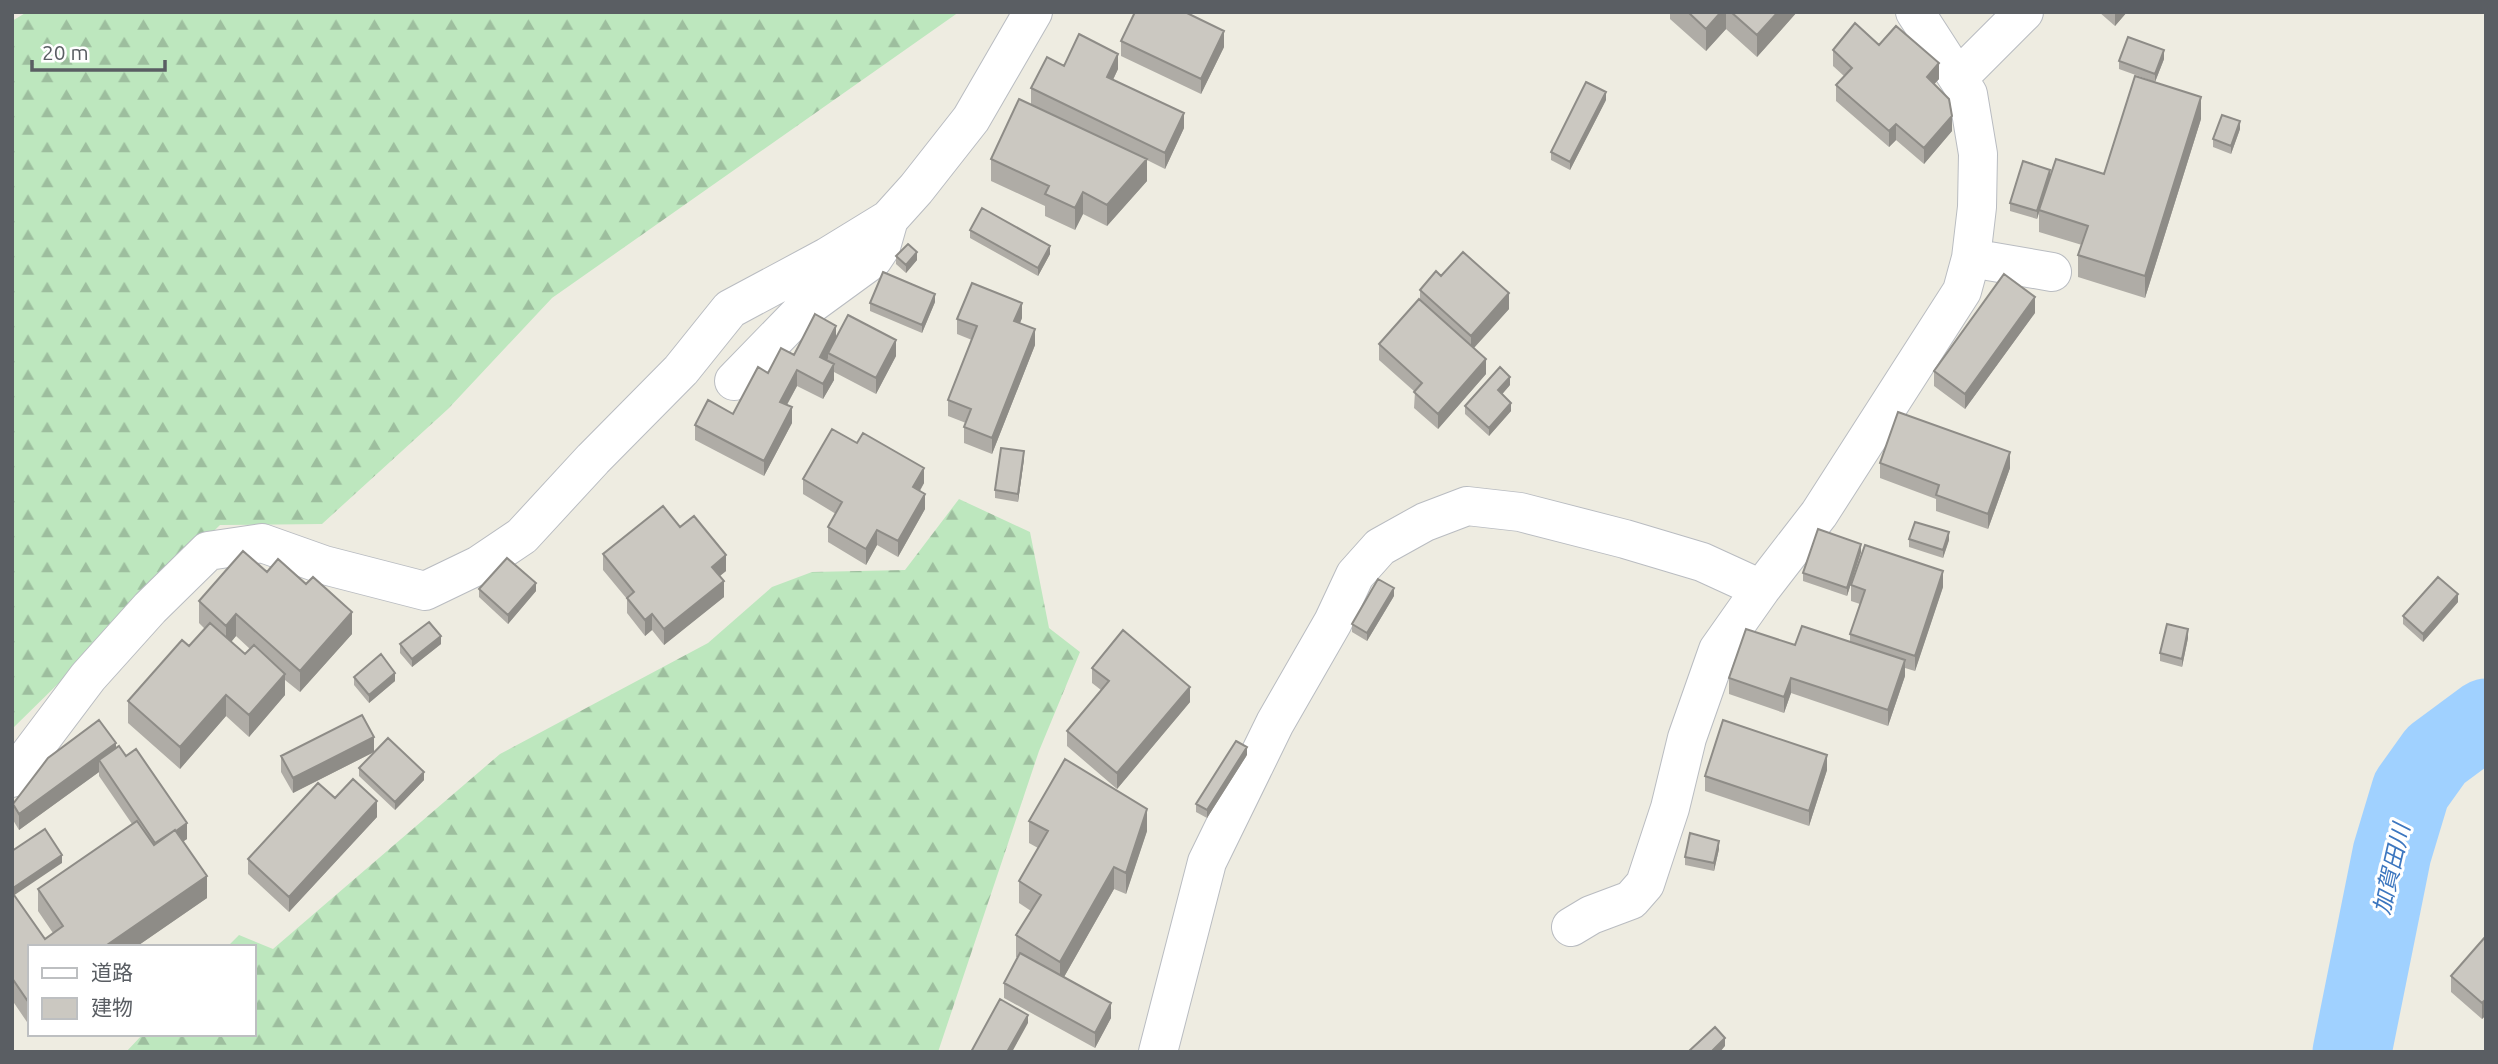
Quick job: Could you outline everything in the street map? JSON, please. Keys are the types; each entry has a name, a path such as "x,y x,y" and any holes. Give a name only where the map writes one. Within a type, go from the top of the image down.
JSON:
{"street":[{"path":"12,778 88,677 150,608 208,551 262,544 324,565 425,591 479,565 522,536 681,370 730,309 827,257 889,219 916,190 971,118 1034,12"},
{"path":"1571,927 1591,915 1631,900 1645,884 1670,807 1687,738 1718,650 1819,513 1962,292 1971,258 1977,207 1978,154 1968,94 1916,12"},
{"path":"1959,77 2024,12"},
{"path":"734,381 803,310 873,259 881,247 889,219"},
{"path":"1971,258 2052,272"},
{"path":"1158,1052 1207,862 1275,723 1328,631 1355,575 1380,547 1425,522 1467,506 1520,512 1625,539 1702,562 1761,589"}],"green space":[{"path":"27,12 959,12 552,298 448,409 322,524 220,525 12,729 12,21"},
{"path":"959,499 1030,532 1049,628 1080,652 1039,751 938,1052 126,1052 141,1036 256,1036 256,945 229,945 239,935 273,949 500,754 708,643 772,587 812,572 905,570"}],"building":[{"path":"1135,12 1185,12 1224,31 1201,79 1121,41"},
{"path":"1688,12 1721,12 1706,29"},
{"path":"1731,12 1778,12 1757,35"},
{"path":"1855,23 1879,45 1896,26 1939,63 1927,77 1949,99 1952,116 1924,148 1896,124 1889,131 1836,85 1852,68 1833,50"},
{"path":"1079,34 1118,54 1107,77 1184,113 1165,153 1031,88 1047,57 1064,66"},
{"path":"2128,37 2164,50 2155,74 2119,61"},
{"path":"2135,76 2201,97 2145,276 2078,255 2088,226 2039,210 2056,159 2104,174"},
{"path":"1586,82 1606,92 1570,162 1551,152"},
{"path":"1019,99 1147,159 1107,205 1083,192 1075,208 1045,194 1049,186 991,159"},
{"path":"2222,115 2240,121 2231,146 2213,139"},
{"path":"2023,161 2050,170 2037,211 2010,203"},
{"path":"982,208 1050,246 1038,268 970,230"},
{"path":"908,244 917,252 906,265 896,256"},
{"path":"1463,252 1509,293 1471,336 1420,290 1436,271 1441,276"},
{"path":"883,272 935,294 922,325 870,303"},
{"path":"2004,274 2035,297 1965,394 1934,371"},
{"path":"972,283 1022,303 1014,321 1035,329 992,438 964,427 971,409 948,400 977,326 957,319"},
{"path":"1419,299 1486,359 1438,414 1414,392 1422,383 1379,344"},
{"path":"815,314 836,326 820,357 834,364 823,384 797,370 780,402 792,407 764,461 695,425 708,400 733,414 758,367 768,373 781,348 794,355"},
{"path":"848,315 896,340 876,378 828,353"},
{"path":"1500,367 1510,377 1498,390 1511,403 1489,428 1465,406"},
{"path":"1898,412 2010,452 1988,514 1936,495 1939,485 1880,463"},
{"path":"832,429 857,443 863,433 924,468 913,487 925,494 898,541 877,530 866,549 828,527 842,502 803,479"},
{"path":"1001,448 1024,451 1018,494 995,490"},
{"path":"663,506 680,527 694,516 726,555 712,567 724,581 664,629 652,614 645,620 627,598 634,592 603,554"},
{"path":"1915,522 1949,532 1943,550 1909,539"},
{"path":"1818,529 1861,544 1847,588 1803,573"},
{"path":"1865,545 1943,571 1915,656 1850,634 1865,590 1851,585"},
{"path":"243,551 267,572 278,559 306,584 313,577 352,612 300,671 236,614 226,626 199,601"},
{"path":"507,558 536,583 508,615 479,589"},
{"path":"2438,577 2458,594 2423,634 2403,616"},
{"path":"1378,579 1394,588 1367,633 1352,624"},
{"path":"429,622 441,636 412,659 400,644"},
{"path":"210,623 245,654 254,645 285,674 249,715 226,695 180,747 128,701 182,640 189,646"},
{"path":"2167,624 2188,629 2182,659 2160,653"},
{"path":"1802,626 1905,660 1888,710 1791,678 1784,697 1729,678 1746,629 1795,645"},
{"path":"1123,630 1190,687 1117,773 1067,731 1109,681 1092,668"},
{"path":"381,654 395,673 369,695 354,677"},
{"path":"362,715 374,737 293,778 281,756"},
{"path":"99,720 116,743 19,814 13,804 48,758"},
{"path":"1723,720 1827,755 1809,811 1705,776"},
{"path":"388,738 424,772 395,802 359,768"},
{"path":"1236,741 1247,747 1207,810 1196,804"},
{"path":"119,746 126,756 136,749 187,823 155,843 99,760"},
{"path":"1065,759 1147,809 1126,873 1114,867 1060,962 1016,935 1041,895 1019,881 1048,831 1029,821"},
{"path":"353,779 377,801 289,897 248,859 318,783 335,798"},
{"path":"137,821 154,845 175,830 207,876 107,945 28,945 27,1000 12,978 12,897 14,895 45,939 63,926 38,889"},
{"path":"45,829 62,855 13,888 12,851"},
{"path":"1690,833 1719,841 1714,863 1685,857"},
{"path":"2486,936 2486,999 2482,1003 2451,976"},
{"path":"1020,953 1111,1003 1095,1033 1004,983"},
{"path":"1000,999 1028,1015 1007,1052 971,1052"},
{"path":"1715,1027 1725,1038 1711,1052 1688,1052"}],"waterway":[{"name":"加賀田川","path":"2352,1052 2392,853 2411,790 2436,755 2486,718"}]}
